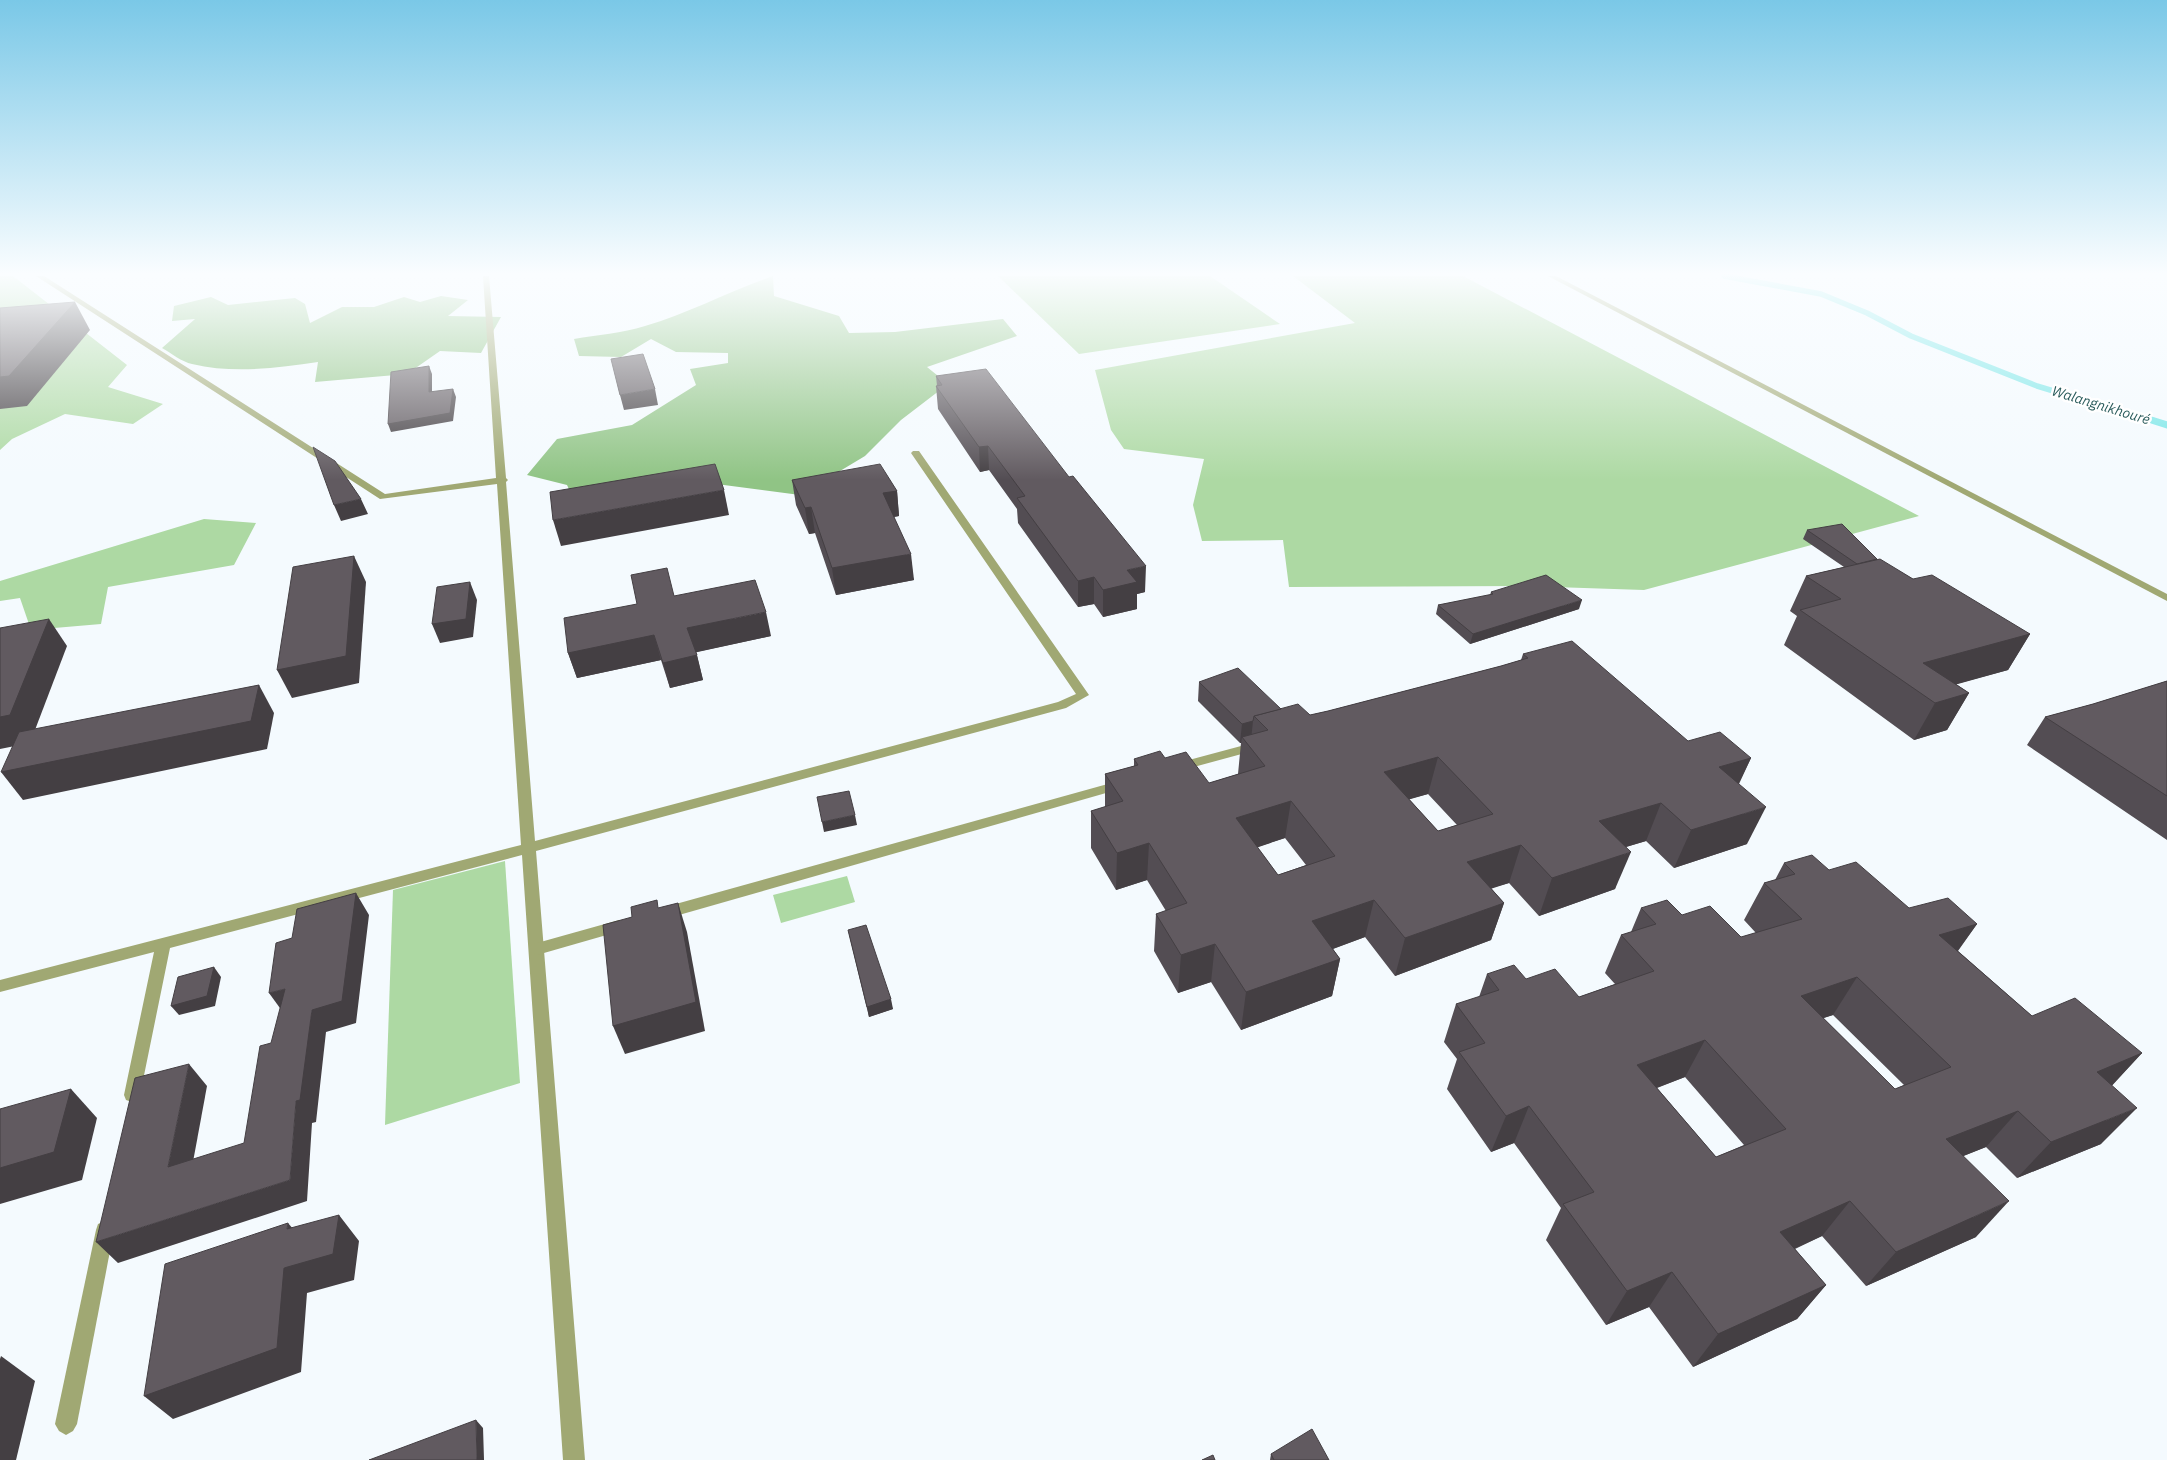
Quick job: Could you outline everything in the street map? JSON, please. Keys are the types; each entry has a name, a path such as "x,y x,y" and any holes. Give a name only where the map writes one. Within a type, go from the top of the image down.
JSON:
{"street":[{"path":"145,344 383,497 503,480"},
{"path":"492,344 574,1460"},
{"path":"1681,344 2167,598"},
{"path":"0,986 529,848 1062,705 1083,695 916,453"},
{"path":"1162,772 1268,742"},
{"path":"652,916 1133,780"},
{"path":"537,949 633,922"},
{"path":"129,1108 163,943"},
{"path":"66,1424 108,1215"}],"green space":[{"path":"0,344 100,344 127,365 108,387 163,404 133,424 65,414 12,439 0,450"},
{"path":"166,344 486,344 481,353 440,351 407,374 315,382 318,362 271,368 224,369 188,363 162,348"},
{"path":"576,344 642,344 621,357 579,356"},
{"path":"661,344 993,344 927,367 948,384 901,420 865,456 800,495 701,482 576,504 567,485 527,475 557,439 632,425 696,385 690,369 728,363 728,353 676,352"},
{"path":"1069,344 1145,344 1079,354"},
{"path":"1238,344 1592,344 1919,516 1644,590 1521,586 1289,587 1283,540 1202,541 1193,505 1204,459 1124,449 1111,430 1095,370"},
{"path":"204,519 256,523 234,565 108,587 101,624 31,630 20,598 0,601 0,581"},
{"path":"505,861 520,1083 385,1125 393,890"},
{"path":"847,876 855,902 781,923 773,895"}],"building":[{"path":"0,344 37,344 9,376 0,377"},
{"path":"643,354 655,389 620,395 611,359"},
{"path":"429,366 429,392 453,389 450,413 388,424 391,372"},
{"path":"986,369 1069,477 1073,476 1146,566 1127,570 1137,582 1103,590 1094,577 1078,581 1017,498 1025,496 988,446 979,447 936,386 942,385 936,376"},
{"path":"313,447 335,461 361,499 334,505"},
{"path":"715,464 724,490 553,520 550,492"},
{"path":"880,464 897,491 883,493 911,554 832,568 811,507 805,508 792,480"},
{"path":"1842,524 1877,559 1857,564 1807,530"},
{"path":"354,556 346,656 277,670 293,567"},
{"path":"1880,559 1913,579 1932,575 2030,634 1923,663 1969,693 1935,703 1800,610 1841,599 1806,576"},
{"path":"667,568 674,596 755,580 766,612 687,628 697,655 663,663 654,635 568,653 564,618 637,604 631,575"},
{"path":"1546,575 1582,600 1473,634 1438,605 1493,594 1491,592"},
{"path":"470,582 466,619 432,624 437,587"},
{"path":"49,619 10,715 0,717 0,628"},
{"path":"1572,641 1688,741 1720,732 1751,758 1719,767 1766,807 1691,830 1661,803 1599,821 1631,852 1552,878 1521,845 1467,862 1504,903 1405,938 1374,900 1312,921 1340,959 1246,992 1215,944 1181,955 1156,914 1187,903 1149,843 1117,853 1091,811 1123,801 1105,774 1138,765 1134,759 1160,751 1165,758 1186,752 1209,783 1265,766 1242,737 1268,730 1254,716 1298,704 1310,715 1328,711 1528,658 1523,654","holes":["1438,757 1493,814 1438,831 1384,772","1291,801 1335,856 1278,875 1236,818"]},
{"path":"1238,668 1281,709 1254,716 1253,721 1242,724 1199,682"},
{"path":"2167,681 2167,796 2045,717 2093,704"},
{"path":"259,685 251,721 1,772 19,732"},
{"path":"849,791 855,815 822,822 817,797"},
{"path":"1812,855 1829,870 1856,862 1909,908 1948,898 1977,924 1939,935 2032,1016 2075,998 2142,1053 2097,1072 2137,1108 2051,1142 2018,1111 1946,1139 2009,1201 1896,1252 1850,1201 1780,1232 1826,1285 1718,1334 1672,1272 1627,1291 1563,1204 1594,1192 1529,1106 1506,1116 1459,1052 1485,1043 1456,1004 1499,990 1487,974 1514,965 1526,979 1555,969 1579,997 1654,971 1621,935 1656,924 1641,908 1667,900 1682,915 1710,906 1741,937 1802,919 1764,883 1795,874 1784,863","holes":["1857,977 1951,1067 1895,1089 1801,996","1705,1040 1786,1129 1716,1157 1637,1065"]},
{"path":"356,893 342,1001 312,1010 300,1100 296,1101 290,1180 96,1242 135,1078 189,1064 168,1167 244,1143 260,1046 271,1043 285,989 269,993 276,943 292,938 297,909"},
{"path":"657,900 658,908 678,903 696,1002 613,1026 603,925 632,917 631,907"},
{"path":"866,925 891,999 867,1007 848,930"},
{"path":"214,967 207,996 171,1006 178,977"},
{"path":"71,1089 54,1152 0,1168 0,1109"},
{"path":"339,1215 333,1254 284,1268 277,1348 144,1396 165,1264 288,1223 287,1229"},
{"path":"476,1420 477,1460 369,1460"},
{"path":"1312,1429 1329,1460 1274,1460 1271,1454"},
{"path":"1213,1455 1215,1460 1202,1460"}],"waterway":[{"name":"Walangnikhouré","path":"1931,344 2037,386 2149,420"},
{"name":"Walangnikhouré","path":"2145,418 2167,425"}]}
